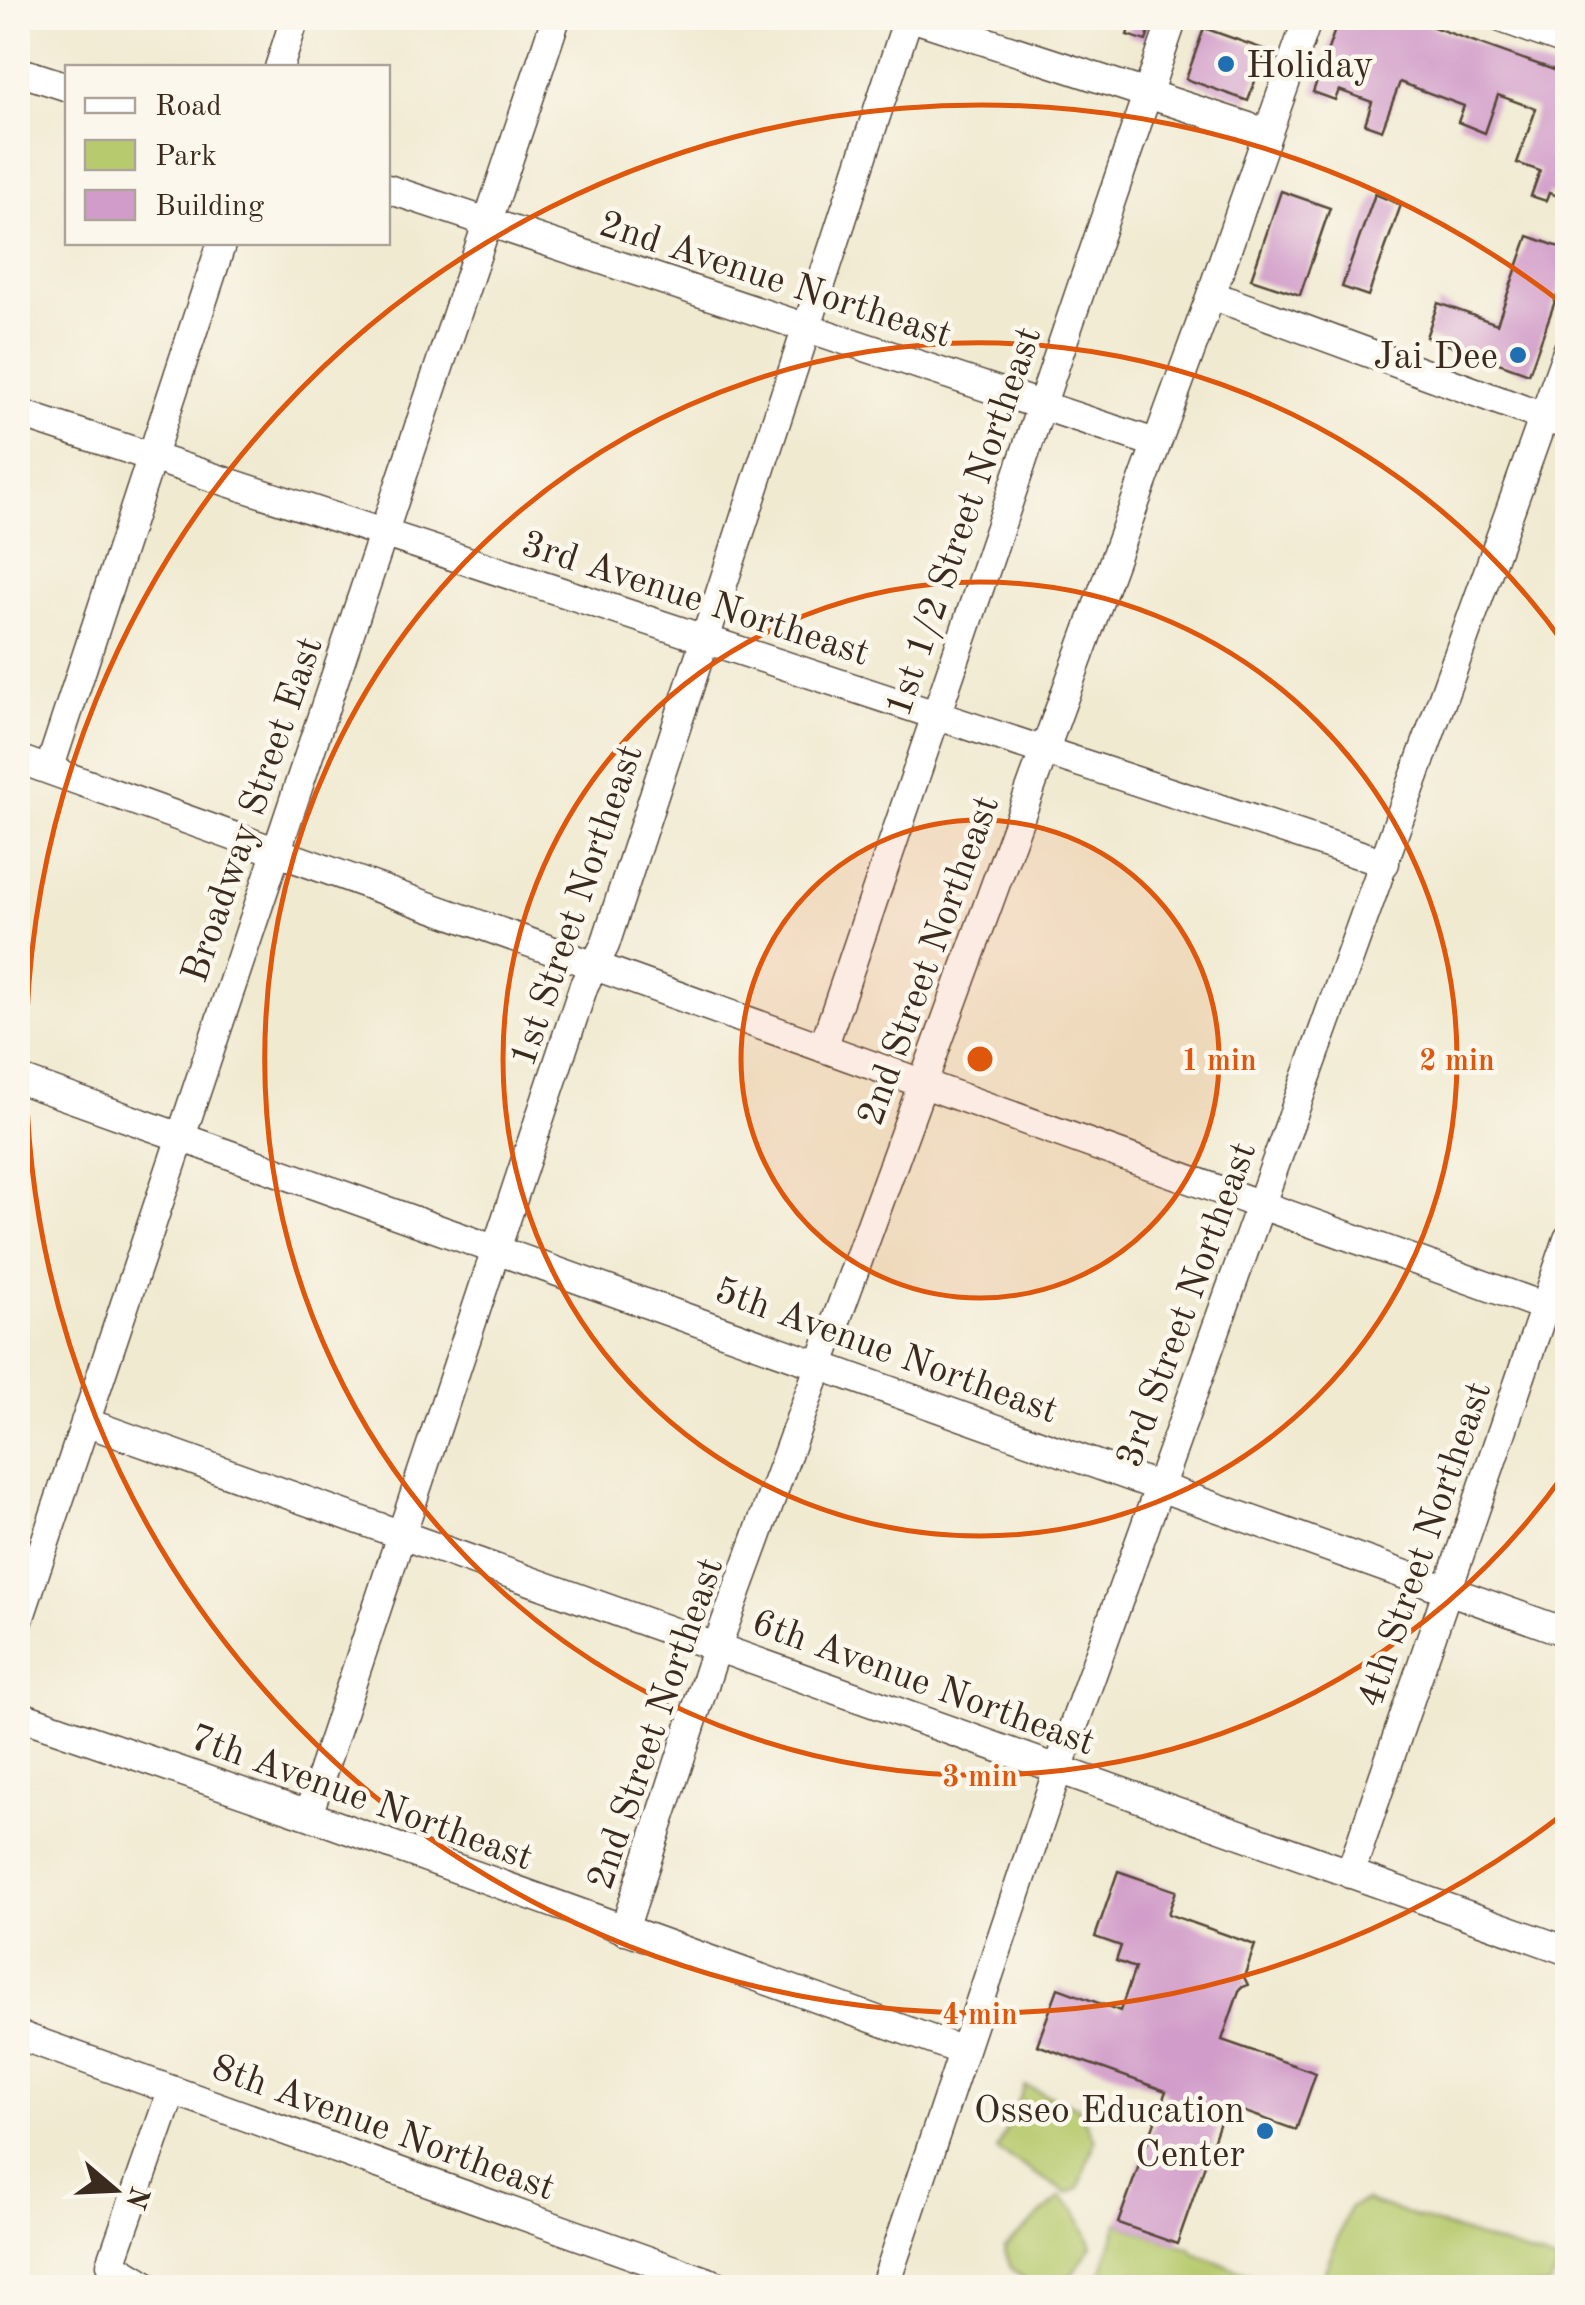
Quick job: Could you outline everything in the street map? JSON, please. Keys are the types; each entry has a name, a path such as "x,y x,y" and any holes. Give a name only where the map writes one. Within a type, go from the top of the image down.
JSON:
{"street":[{"path":"280,65 295,18"},
{"name":"Broadway Street East","path":"18,1624 556,18"},
{"path":"911,18 1267,133"},
{"name":"1st Street Northeast","path":"308,1815 584,985 605,944 911,18"},
{"name":"1st 1/2 Street Northeast","path":"823,1048 1173,18"},
{"name":"2nd Street Northeast","path":"624,1930 718,1646 1155,443 1212,296 1308,18"},
{"path":"1502,18 1568,42"},
{"path":"18,71 65,86"},
{"name":"2nd Avenue Northeast","path":"390,190 1155,443"},
{"path":"50,770 221,245"},
{"path":"1212,296 1555,421"},
{"name":"3rd Street Northeast","path":"884,2288 1058,1769 1260,1204 1385,863 1555,421 1568,349"},
{"name":"3rd Avenue Northeast","path":"18,413 1385,863"},
{"path":"18,759 1556,1312"},
{"name":"5th Avenue Northeast","path":"18,1079 1568,1633"},
{"name":"4th Street Northeast","path":"1350,1874 1447,1590 1556,1312 1568,1239"},
{"name":"6th Avenue Northeast","path":"85,1422 1568,1951"},
{"name":"7th Avenue Northeast","path":"18,1715 963,2051"},
{"name":"8th Avenue Northeast","path":"18,2035 725,2288"},
{"path":"151,2288 111,2264 172,2090"}],"green space":[{"path":"1025,2086 1078,2107 1095,2140 1079,2188 1067,2193 997,2150"},
{"path":"1061,2197 1076,2211 1092,2246 1071,2276 1032,2285 1011,2268 1004,2248"},
{"path":"1366,2200 1559,2264 1548,2287 1319,2287 1349,2208"},
{"path":"1118,2223 1190,2248 1196,2254 1279,2285 1278,2288 1096,2288"}],"building":[{"path":"1133,18 1152,23 1146,41 1127,35"},
{"path":"1339,18 1408,18 1568,75 1568,93 1561,111 1568,113 1568,183 1562,197 1549,193 1546,201 1531,196 1540,171 1517,163 1536,109 1498,95 1485,133 1458,122 1464,106 1400,82 1382,130 1365,124 1372,102 1339,90 1335,100 1313,92"},
{"name":"Holiday","path":"1204,28 1266,50 1248,101 1186,79"},
{"path":"1281,191 1330,208 1300,295 1251,279"},
{"path":"1375,194 1401,205 1368,296 1342,287"},
{"path":"1528,236 1568,250 1568,265 1529,374 1426,337 1438,303 1497,324"},
{"name":"Osseo Education Center","path":"1118,1871 1176,1891 1168,1914 1255,1945 1244,1977 1248,1985 1240,1988 1222,2040 1316,2073 1296,2130 1226,2105 1177,2244 1118,2223 1166,2091 1037,2045 1058,1988 1120,2011 1135,1968 1116,1961 1121,1946 1095,1937"}],"place":[{"name":"Holiday","path":"1226,64"},
{"name":"Jai Dee","path":"1518,355"},
{"name":"Osseo Education Center","path":"1265,2131"}]}
